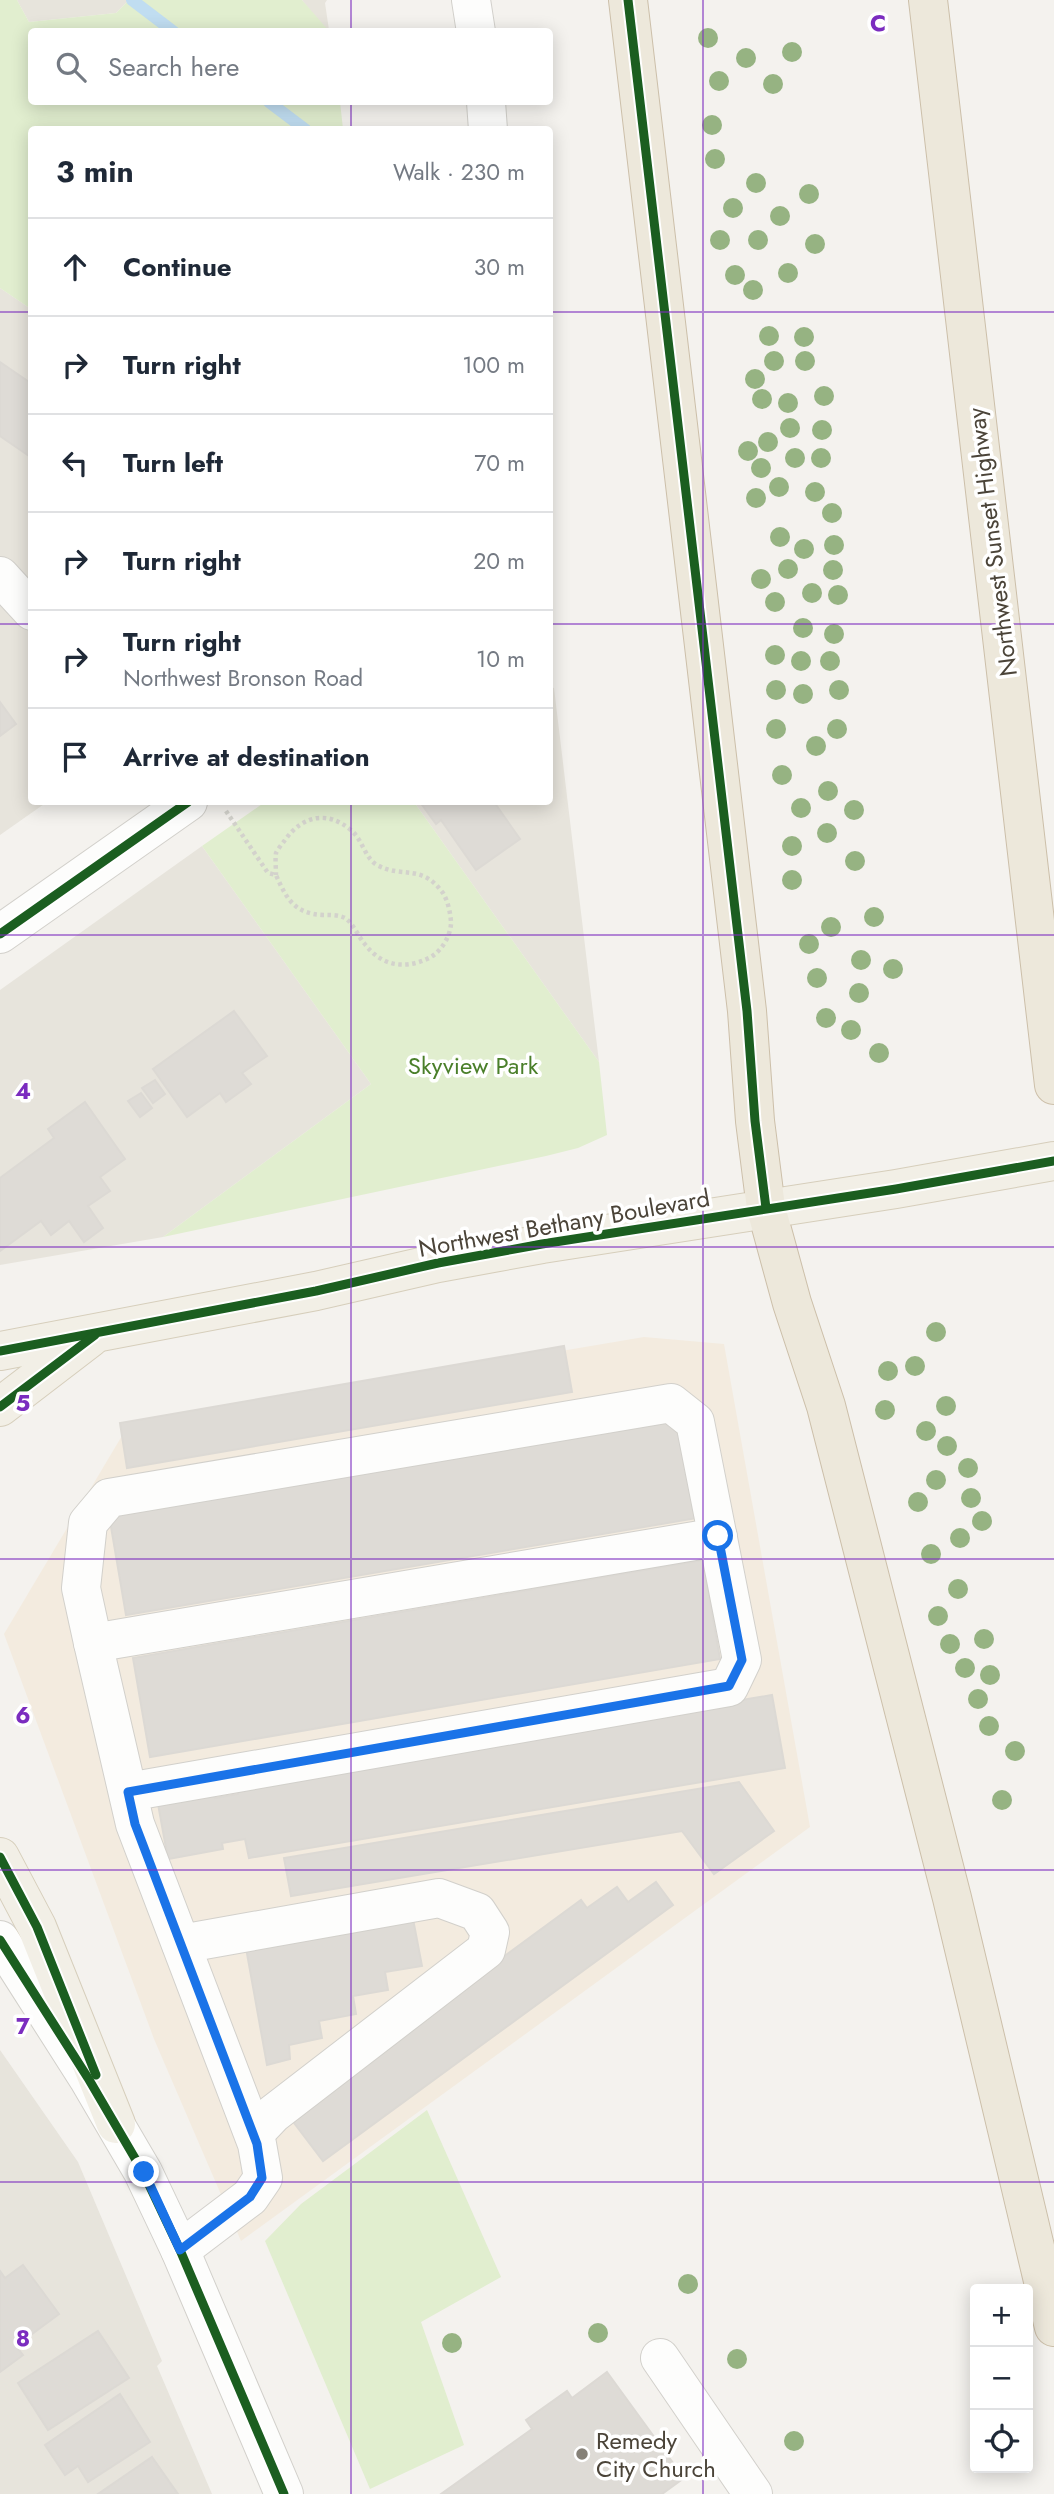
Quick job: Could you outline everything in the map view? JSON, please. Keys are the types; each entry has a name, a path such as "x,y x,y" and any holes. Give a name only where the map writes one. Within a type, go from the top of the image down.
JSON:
{"highway":[{"path":"628,0 747,1011 755,1121 766,1208 792,1303 829,1420 952,1898 1054,2327"},
{"name":"Northwest Sunset Highway","path":"929,0 1054,1085"}],"main road":[{"name":"Northwest Bethany Boulevard","path":"0,1351 316,1291 464,1258 1054,1161"},
{"path":"0,1407 98,1332"},
{"path":"0,1857 37,1927 116,2124"}],"street":[{"path":"471,0 475,28"},
{"path":"486,105 488,126"},
{"path":"0,576 28,607"},
{"path":"0,934 177,805"},
{"path":"128,1792 729,1686 742,1660 695,1422 671,1403 109,1498 88,1522 81,1588 135,1824 254,2134 262,2178 250,2197 180,2250"},
{"path":"93,1643 718,1536"},
{"path":"181,1944 439,1898 477,1912 490,1932 486,1950 273,2115 254,2134"},
{"path":"0,1940 144,2172 285,2494"},
{"path":"660,2358 753,2494"}],"path":[{"path":"221,805 268,873 275,875 285,896 299,909 310,914 340,916 348,920 366,946 388,964 417,964 438,953 448,935 451,923 446,898 434,881 422,875 379,866 371,860 360,838 349,828 325,818 316,817 293,828 276,852 275,875"}],"shaded area":[{"path":"17,0 129,0 116,13 29,22"},
{"path":"302,0 327,0 325,3 329,28 325,28"},
{"path":"0,288 28,307 28,805 43,805 0,835"},
{"path":"553,688 554,688 599,1062 416,805 553,805"},
{"path":"202,846 371,1084 163,1237 0,1265 0,990"},
{"path":"644,1337 724,1344 810,1827 241,2241 154,2039 4,1634 129,1424"},
{"path":"0,2050 78,2162 162,2361 157,2366 212,2494 0,2494"}],"green space":[{"path":"0,0 17,0 29,22 116,13 129,0 302,0 326,28 28,28 28,105 340,105 343,126 28,126 28,307 0,288"},
{"name":"Skyview Park","path":"261,805 416,805 599,1062 607,1135 578,1148 546,1156 163,1237 371,1084 202,846"},
{"path":"427,2110 501,2277 421,2322 464,2445 370,2489 265,2241 301,2204"}],"building":[{"path":"0,362 28,381 28,455 0,436"},
{"path":"0,702 16,724 0,736"},
{"path":"422,805 496,805 520,839 476,870 441,820 436,824"},
{"path":"234,1011 267,1056 242,1073 251,1084 226,1102 220,1093 187,1117 153,1069"},
{"path":"155,1080 165,1094 153,1103 142,1088"},
{"path":"141,1093 152,1108 140,1117 128,1101"},
{"path":"85,1102 125,1159 100,1177 110,1191 88,1206 103,1228 84,1242 69,1221 51,1235 41,1221 0,1251 0,1178 54,1138 48,1129"},
{"path":"564,1346 572,1392 127,1468 120,1423"},
{"path":"680,1418 697,1518 126,1615 109,1515"},
{"path":"703,1560 720,1659 150,1757 133,1658"},
{"path":"772,1695 785,1768 249,1858 245,1839 222,1843 223,1849 168,1859 158,1804 238,1794 237,1785"},
{"path":"739,1782 774,1831 714,1874 682,1831 291,1896 284,1858"},
{"path":"656,1882 673,1905 323,2161 288,2115 581,1900 587,1908 617,1887 628,1902"},
{"path":"413,1919 422,1966 385,1972 388,1990 353,1996 356,2014 319,2021 322,2038 289,2045 290,2059 267,2065 246,1948"},
{"path":"23,2265 59,2314 16,2346 23,2355 0,2372 0,2271 5,2278"},
{"path":"98,2331 129,2378 48,2430 18,2383"},
{"name":"Remedy City Church","path":"607,2372 684,2478 662,2494 441,2494 532,2429 526,2420 567,2391 572,2398"},
{"path":"120,2394 150,2442 88,2482 78,2466 65,2475 45,2445"},
{"path":"152,2457 178,2494 98,2494"}],"waterway":[{"path":"132,0 169,28"},
{"path":"273,105 301,126"}],"cycle path":[{"path":"628,0 747,1011 755,1121 766,1208"},
{"path":"0,934 184,805"},
{"path":"0,1351 316,1291 438,1263 542,1244 896,1189 1054,1161"},
{"path":"0,1407 95,1335"},
{"path":"0,1857 37,1927 96,2075"},
{"path":"0,1940 88,2078 143,2172 180,2250 284,2494"}],"place":[{"name":"Remedy City Church","path":"582,2454"}],"route":[{"path":"144,2172 180,2250 250,2197 262,2178 257,2144 135,1824 128,1792 729,1686 742,1660 718,1536"}]}
